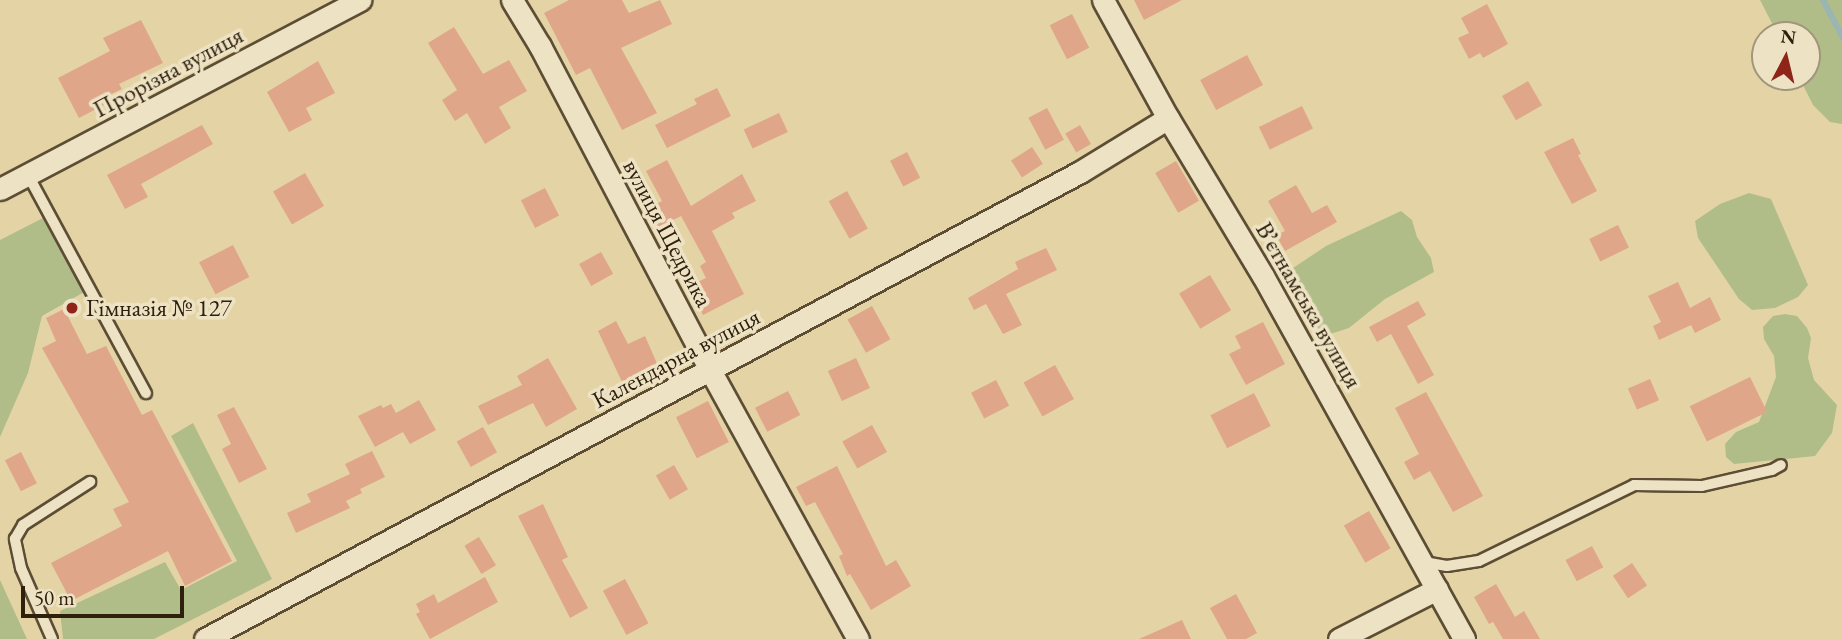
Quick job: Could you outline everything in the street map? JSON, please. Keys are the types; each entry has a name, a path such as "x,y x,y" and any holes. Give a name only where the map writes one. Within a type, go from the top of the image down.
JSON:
{"street":[{"name":"Прорізна вулиця","path":"0,189 360,0"},
{"name":"вулиця Щедрика","path":"512,0 540,46 710,370 858,639"},
{"name":"Вʼєтнамська вулиця","path":"1103,0 1168,118 1263,276 1424,562 1464,639"},
{"name":"Календарна вулиця","path":"205,639 1080,172 1168,118"},
{"path":"1339,639 1437,589"}],"lane":[{"path":"28,175 146,393"},
{"path":"1424,562 1447,566 1479,561 1634,485 1702,486 1772,470 1781,465"},
{"path":"52,639 21,568 15,539 23,526 90,482"}],"green space":[{"path":"1760,0 1842,0 1842,124 1830,122 1813,105 1806,91 1821,91 1821,21 1771,21"},
{"path":"1749,193 1771,199 1808,285 1798,297 1775,308 1752,310 1739,299 1698,238 1695,221 1720,204"},
{"path":"1401,211 1412,220 1417,237 1431,258 1434,272 1385,299 1349,328 1324,336 1310,318 1296,288 1293,268 1326,246"},
{"path":"45,217 86,291 42,316 28,373 0,437 0,240"},
{"path":"1773,316 1797,316 1811,338 1808,358 1814,380 1837,405 1832,433 1815,456 1734,464 1726,457 1725,444 1736,432 1759,422 1776,377 1774,356 1764,339 1763,327"},
{"path":"193,423 272,579 154,639 63,639 60,611 165,562 181,590 237,561 171,436"},
{"path":"0,580 27,639 0,639"}],"building":[{"path":"569,0 622,0 629,13 660,0 672,24 621,48 657,113 622,130 590,68 576,75 544,13"},
{"path":"1134,0 1182,0 1144,20"},
{"path":"1487,4 1508,44 1483,58 1480,53 1469,59 1458,38 1469,33 1461,18"},
{"path":"1072,14 1089,48 1067,59 1050,25"},
{"path":"141,20 163,63 119,84 122,89 101,99 104,105 79,118 58,78 110,51 103,38"},
{"path":"454,27 483,74 509,60 527,91 499,107 511,128 485,144 467,113 455,121 442,100 457,90 428,43"},
{"path":"1247,55 1263,85 1216,110 1200,80"},
{"path":"318,61 335,93 306,108 312,120 289,132 267,92"},
{"path":"1528,81 1542,105 1516,120 1502,96"},
{"path":"717,88 731,116 667,148 655,125 697,104 694,99"},
{"path":"1302,106 1313,128 1270,150 1259,127"},
{"path":"1047,108 1064,140 1045,150 1028,118"},
{"path":"779,113 788,132 753,149 744,129"},
{"path":"202,125 213,144 141,184 148,197 125,209 107,175"},
{"path":"1080,125 1091,144 1076,153 1065,134"},
{"path":"1573,138 1581,154 1578,155 1597,191 1572,204 1544,152"},
{"path":"1032,147 1043,164 1022,177 1011,161"},
{"path":"907,152 920,178 903,186 890,161"},
{"path":"667,160 691,206 742,174 756,201 732,213 735,218 712,231 744,294 703,315 689,286 706,278 700,266 706,262 681,216 656,229 646,209 662,201 646,171"},
{"path":"1176,161 1199,201 1178,213 1155,173"},
{"path":"305,173 324,206 292,224 273,192"},
{"path":"1296,185 1312,213 1327,205 1337,222 1285,251 1276,235 1285,231 1268,201"},
{"path":"545,188 559,216 535,228 521,200"},
{"path":"847,191 868,229 849,239 829,201"},
{"path":"1618,225 1629,247 1600,261 1589,239"},
{"path":"233,245 249,277 215,294 199,262"},
{"path":"1046,248 1057,270 1006,294 1022,325 1003,334 986,304 974,310 968,298 1018,269 1015,262"},
{"path":"601,252 613,274 591,286 579,264"},
{"path":"1210,275 1231,310 1200,329 1179,294"},
{"path":"1678,282 1690,308 1710,297 1721,320 1695,333 1691,325 1659,340 1653,326 1661,322 1648,296"},
{"path":"1418,301 1426,315 1407,326 1434,375 1418,384 1391,334 1377,342 1369,327"},
{"path":"872,306 890,339 866,353 848,320"},
{"path":"64,309 87,354 106,346 142,415 152,410 232,561 185,586 168,551 71,601 51,563 122,526 113,509 129,502 42,348 56,341 46,318"},
{"path":"616,321 628,344 645,336 659,368 623,384 598,331"},
{"path":"1263,322 1285,364 1246,385 1229,354 1241,348 1235,336"},
{"path":"548,358 577,409 546,427 533,403 488,425 478,406 522,385 517,376"},
{"path":"856,358 870,388 842,401 828,371"},
{"path":"1055,365 1074,399 1042,417 1024,382"},
{"path":"1750,377 1767,412 1707,441 1690,406"},
{"path":"1650,379 1659,400 1637,410 1628,388"},
{"path":"996,380 1009,406 984,419 971,393"},
{"path":"788,391 800,415 767,432 755,408"},
{"path":"1426,392 1483,496 1453,512 1430,471 1414,480 1404,462 1419,454 1395,408"},
{"path":"1254,393 1271,426 1227,448 1210,415"},
{"path":"419,400 436,430 410,444 403,432 375,447 358,416 381,405 383,408 391,404 396,413"},
{"path":"708,401 729,442 697,458 676,417"},
{"path":"234,407 267,469 239,483 222,449 231,444 217,415"},
{"path":"872,425 887,452 857,469 842,441"},
{"path":"483,427 497,452 471,467 457,442"},
{"path":"372,451 385,477 360,489 362,493 346,501 350,508 296,533 287,513 311,502 307,494 350,474 345,464"},
{"path":"21,452 37,483 21,491 5,460"},
{"path":"674,465 688,489 670,500 656,475"},
{"path":"837,466 886,566 896,560 911,586 871,610 850,574 847,576 839,556 843,554 815,502 806,506 796,487"},
{"path":"543,504 568,557 562,560 588,608 570,618 518,516"},
{"path":"1369,511 1390,548 1365,563 1344,526"},
{"path":"479,537 496,565 481,574 464,546"},
{"path":"1592,546 1603,567 1577,581 1566,560"},
{"path":"1632,563 1647,585 1628,598 1613,576"},
{"path":"485,577 498,602 430,639 416,614 420,612 416,604 434,594 438,603"},
{"path":"625,579 648,623 626,635 603,591"},
{"path":"1496,584 1515,617 1524,611 1540,639 1503,639 1493,622 1489,624 1474,597"},
{"path":"1236,594 1257,633 1246,639 1227,639 1210,608"},
{"path":"1182,620 1191,639 1139,639"}],"waterway":[{"path":"1823,0 1842,36"}],"place":[{"name":"Гімназія № 127","path":"72,308"}]}
